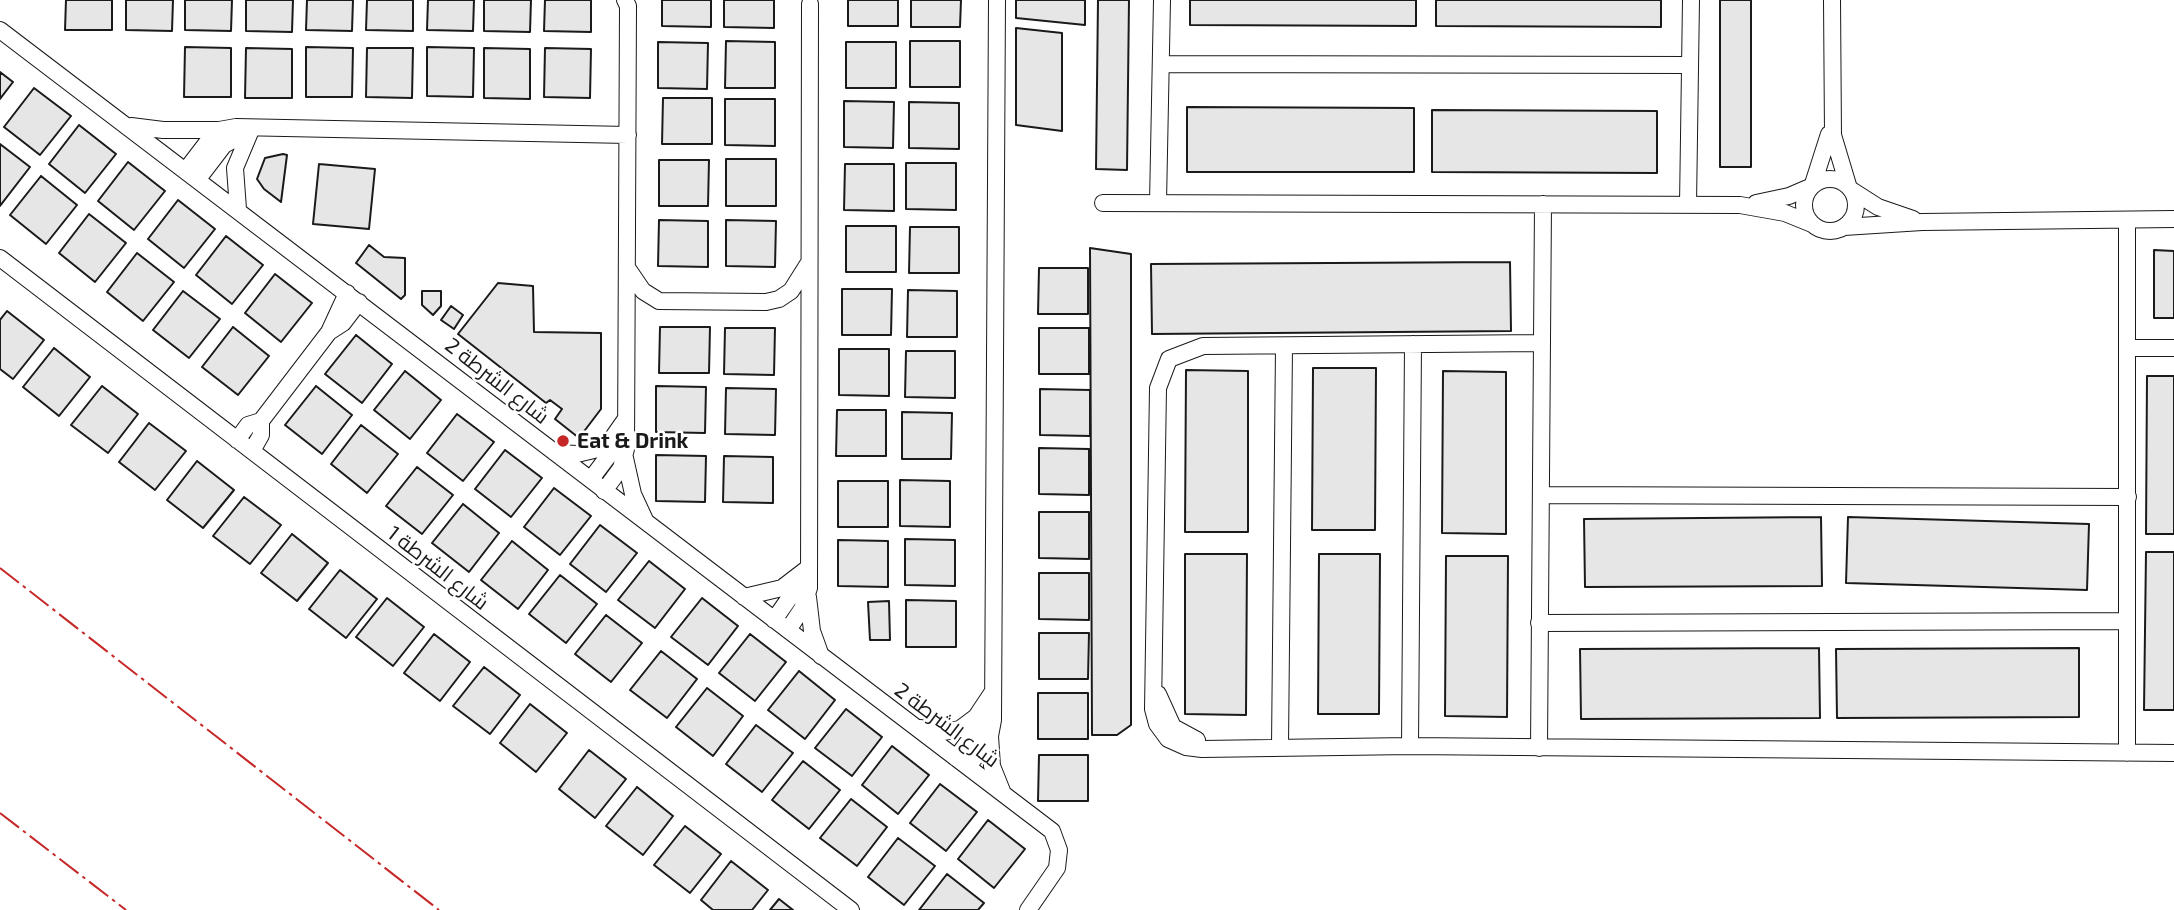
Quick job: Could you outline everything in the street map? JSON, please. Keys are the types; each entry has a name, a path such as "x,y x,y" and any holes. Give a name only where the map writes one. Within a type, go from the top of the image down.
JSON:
{"street":[{"path":"991,0 995,19"},
{"path":"997,0 990,736 992,766 1003,793"},
{"path":"1158,203 1162,0"},
{"path":"1688,205 1691,0"},
{"path":"1832,0 1832,121 1835,149 1857,208 1850,222 1844,227"},
{"path":"628,2 625,458 633,494 646,522"},
{"path":"810,4 808,590 810,618 821,656"},
{"name":"شارع الشرطة 2","path":"0,30 1052,831 1059,850 1054,875 1028,910"},
{"path":"1161,64 1690,65"},
{"path":"1812,224 1804,210 1806,194 1812,186 1832,121"},
{"path":"124,124 148,129 219,130 236,127 251,130 628,135"},
{"path":"192,175 204,145 219,130"},
{"path":"192,175 224,145 251,130"},
{"path":"238,209 235,168 251,130"},
{"path":"1740,205 1789,196 1833,178 1878,207 1922,222"},
{"path":"1103,203 1740,205 1785,213 1827,231 1844,227 1922,222 2174,219"},
{"path":"1539,748 1543,204"},
{"path":"2127,220 2127,753"},
{"name":"شارع الشرطة 1","path":"0,258 851,910"},
{"path":"628,268 643,291 659,301 766,302 779,299 791,291 809,262"},
{"path":"237,440 248,425 261,421 353,297"},
{"path":"1542,343 1203,346 1169,359 1162,371 1158,388 1156,680 1163,709 1173,727 1190,739 1227,747 1410,746 2174,753"},
{"path":"1410,746 1413,344"},
{"path":"1280,746 1284,346"},
{"path":"2129,348 2174,348"},
{"path":"252,451 261,435 261,421"},
{"path":"556,453 577,454 598,449 625,427"},
{"path":"591,480 625,427"},
{"path":"604,491 625,458"},
{"path":"1541,495 2128,497"},
{"path":"744,597 782,589 808,568"},
{"path":"774,620 808,568"},
{"path":"788,630 802,609 808,590"},
{"path":"1539,622 2127,621"},
{"path":"912,725 935,732 960,729 976,717 992,693"},
{"path":"962,762 992,710"},
{"path":"962,762 990,736"}],"building":[{"path":"66,0 112,0 112,30 65,30"},
{"path":"126,0 173,0 172,31 126,30"},
{"path":"185,0 232,0 231,31 185,30"},
{"path":"246,0 293,0 292,32 246,31"},
{"path":"307,0 353,0 352,31 306,30"},
{"path":"367,0 413,0 413,31 366,30"},
{"path":"428,0 474,0 473,31 427,30"},
{"path":"484,0 531,0 530,32 484,31"},
{"path":"545,0 591,0 591,32 544,31"},
{"path":"662,0 711,0 711,27 662,26"},
{"path":"724,0 774,0 774,28 724,27"},
{"path":"848,0 898,0 898,26 848,26"},
{"path":"911,0 961,0 960,27 911,27"},
{"path":"1016,0 1085,0 1085,25 1016,18"},
{"path":"1098,0 1129,0 1127,170 1096,169"},
{"path":"1190,0 1416,0 1416,26 1190,25"},
{"path":"1436,0 1661,0 1661,27 1436,26"},
{"path":"1720,0 1751,0 1751,167 1720,167"},
{"path":"1016,28 1062,33 1062,131 1016,125"},
{"path":"726,41 775,42 775,88 725,88"},
{"path":"910,41 960,41 960,87 910,87"},
{"path":"658,42 708,43 707,89 658,88"},
{"path":"846,42 896,42 896,88 846,88"},
{"path":"185,47 231,48 231,97 184,97"},
{"path":"306,47 353,48 352,97 306,97"},
{"path":"427,47 474,48 473,97 427,96"},
{"path":"246,48 292,49 292,98 245,98"},
{"path":"367,48 413,48 412,98 366,97"},
{"path":"484,48 530,49 530,99 484,98"},
{"path":"545,48 591,49 590,98 544,97"},
{"path":"0,72 13,82 0,99"},
{"path":"34,88 71,116 40,155 4,127"},
{"path":"663,98 712,98 712,144 662,144"},
{"path":"725,99 775,99 775,146 725,145"},
{"path":"844,101 894,102 893,148 844,147"},
{"path":"909,102 959,103 959,149 909,148"},
{"path":"1187,107 1414,108 1414,172 1187,172"},
{"path":"1432,110 1657,111 1657,173 1432,172"},
{"path":"79,125 116,154 85,193 49,164"},
{"path":"0,144 30,167 0,206"},
{"path":"287,155 281,202 264,189 257,179 265,158"},
{"path":"726,159 776,159 776,206 726,206"},
{"path":"659,160 709,160 708,206 659,206"},
{"path":"128,162 165,191 134,230 98,201"},
{"path":"906,163 956,163 956,210 906,209"},
{"path":"319,164 375,169 369,229 313,224"},
{"path":"845,164 894,164 894,211 844,210"},
{"path":"41,176 77,205 46,244 10,215"},
{"path":"178,200 215,229 184,268 148,239"},
{"path":"89,214 126,243 95,282 59,253"},
{"path":"659,220 708,221 708,267 658,266"},
{"path":"726,220 776,221 775,267 726,266"},
{"path":"846,226 896,226 896,272 846,272"},
{"path":"910,227 959,227 959,273 909,273"},
{"path":"226,236 263,265 232,304 196,275"},
{"path":"369,245 384,257 405,258 405,295 401,299 356,263"},
{"path":"1090,248 1131,254 1131,725 1117,735 1092,735"},
{"path":"2154,250 2174,251 2174,318 2154,318"},
{"path":"137,253 174,282 143,321 107,292"},
{"path":"1510,262 1511,331 1152,334 1151,264"},
{"path":"1039,268 1088,268 1088,314 1038,314"},
{"path":"275,274 312,303 281,342 245,313"},
{"path":"498,283 533,286 534,332 601,333 601,409 579,438 555,419 562,409 550,400 546,403 458,334"},
{"path":"842,289 892,289 891,335 842,335"},
{"path":"908,290 957,291 957,337 907,337"},
{"path":"183,291 220,319 189,358 153,330"},
{"path":"422,291 441,291 441,306 433,315 422,305"},
{"path":"451,306 463,315 454,329 441,320"},
{"path":"7,311 44,340 13,379 0,369 0,320"},
{"path":"233,327 269,356 238,395 202,367"},
{"path":"660,327 710,327 709,373 659,373"},
{"path":"725,328 775,328 774,375 724,374"},
{"path":"1039,328 1089,328 1089,374 1039,374"},
{"path":"356,335 392,364 362,403 325,374"},
{"path":"54,348 90,377 59,416 23,387"},
{"path":"839,349 889,349 889,396 839,395"},
{"path":"906,351 955,351 955,398 905,397"},
{"path":"1313,368 1376,368 1375,530 1312,530"},
{"path":"1186,370 1248,371 1248,532 1185,532"},
{"path":"405,371 441,400 410,439 374,410"},
{"path":"1443,371 1506,372 1506,534 1442,533"},
{"path":"2147,376 2174,376 2174,534 2146,534"},
{"path":"102,386 138,414 108,453 71,425"},
{"path":"316,386 352,415 322,454 285,425"},
{"path":"656,386 706,387 705,433 656,432"},
{"path":"726,388 776,389 775,435 725,434"},
{"path":"1040,389 1090,390 1090,436 1040,435"},
{"path":"837,410 886,410 886,456 836,456"},
{"path":"902,412 952,413 951,459 902,459"},
{"path":"457,414 494,442 463,481 427,453"},
{"path":"149,423 186,451 155,490 119,462"},
{"path":"361,425 398,454 367,493 331,464"},
{"path":"1039,448 1089,449 1089,495 1039,494"},
{"path":"505,450 542,478 511,517 475,489"},
{"path":"656,455 706,456 705,502 656,501"},
{"path":"724,456 773,457 773,503 723,502"},
{"path":"197,461 234,490 203,528 167,500"},
{"path":"417,467 453,495 422,534 386,506"},
{"path":"900,480 950,481 950,527 900,526"},
{"path":"838,481 888,481 888,527 838,527"},
{"path":"554,488 591,516 560,555 524,527"},
{"path":"244,497 281,525 250,564 213,536"},
{"path":"463,504 499,533 469,572 432,543"},
{"path":"1039,512 1089,512 1089,559 1039,558"},
{"path":"1821,517 1822,586 1585,587 1584,519"},
{"path":"1848,517 2089,524 2087,590 1846,583"},
{"path":"600,525 637,553 606,592 570,564"},
{"path":"292,534 328,563 297,601 261,573"},
{"path":"905,539 955,540 955,586 905,585"},
{"path":"838,540 888,541 888,587 838,586"},
{"path":"512,541 548,570 518,609 481,580"},
{"path":"2146,552 2174,552 2174,710 2144,710"},
{"path":"1185,554 1247,554 1246,715 1185,714"},
{"path":"1319,554 1380,554 1379,714 1318,714"},
{"path":"1446,556 1508,556 1507,717 1445,716"},
{"path":"649,561 685,589 655,628 618,600"},
{"path":"340,570 377,599 346,638 309,609"},
{"path":"1039,573 1089,573 1089,620 1039,619"},
{"path":"560,575 597,604 566,643 529,614"},
{"path":"387,598 424,627 393,666 356,637"},
{"path":"702,598 738,626 708,665 671,637"},
{"path":"906,600 956,601 956,647 906,647"},
{"path":"889,601 890,640 870,640 868,602"},
{"path":"606,615 642,643 611,682 575,654"},
{"path":"1039,633 1089,633 1088,679 1039,679"},
{"path":"434,634 470,662 440,701 404,673"},
{"path":"750,634 786,662 755,701 719,673"},
{"path":"1819,648 1820,718 1581,719 1580,649"},
{"path":"2079,648 2079,717 1837,718 1836,649"},
{"path":"661,651 697,679 667,718 630,690"},
{"path":"484,667 520,695 490,734 453,706"},
{"path":"799,671 835,700 805,739 768,710"},
{"path":"707,688 743,716 713,756 676,727"},
{"path":"1038,693 1088,693 1088,739 1038,739"},
{"path":"530,704 567,733 536,772 500,743"},
{"path":"846,709 882,737 852,776 815,748"},
{"path":"756,725 793,753 762,792 726,764"},
{"path":"892,746 929,775 898,814 862,785"},
{"path":"589,750 626,779 595,818 559,789"},
{"path":"1039,755 1088,755 1088,801 1038,801"},
{"path":"803,761 840,790 809,829 772,800"},
{"path":"940,784 977,812 946,851 910,823"},
{"path":"637,787 673,816 643,855 606,826"},
{"path":"851,799 887,827 857,866 820,838"},
{"path":"988,820 1025,849 994,888 958,859"},
{"path":"685,826 721,854 690,893 654,865"},
{"path":"898,838 935,866 904,905 868,877"},
{"path":"731,861 768,890 752,910 713,910 701,900"},
{"path":"947,874 984,903 978,910 919,910"},
{"path":"779,899 793,910 770,910"}],"power":[{"path":"0,568 439,910"},
{"path":"0,813 126,910"}],"place":[{"name":"Eat & Drink","path":"563,441"}]}
